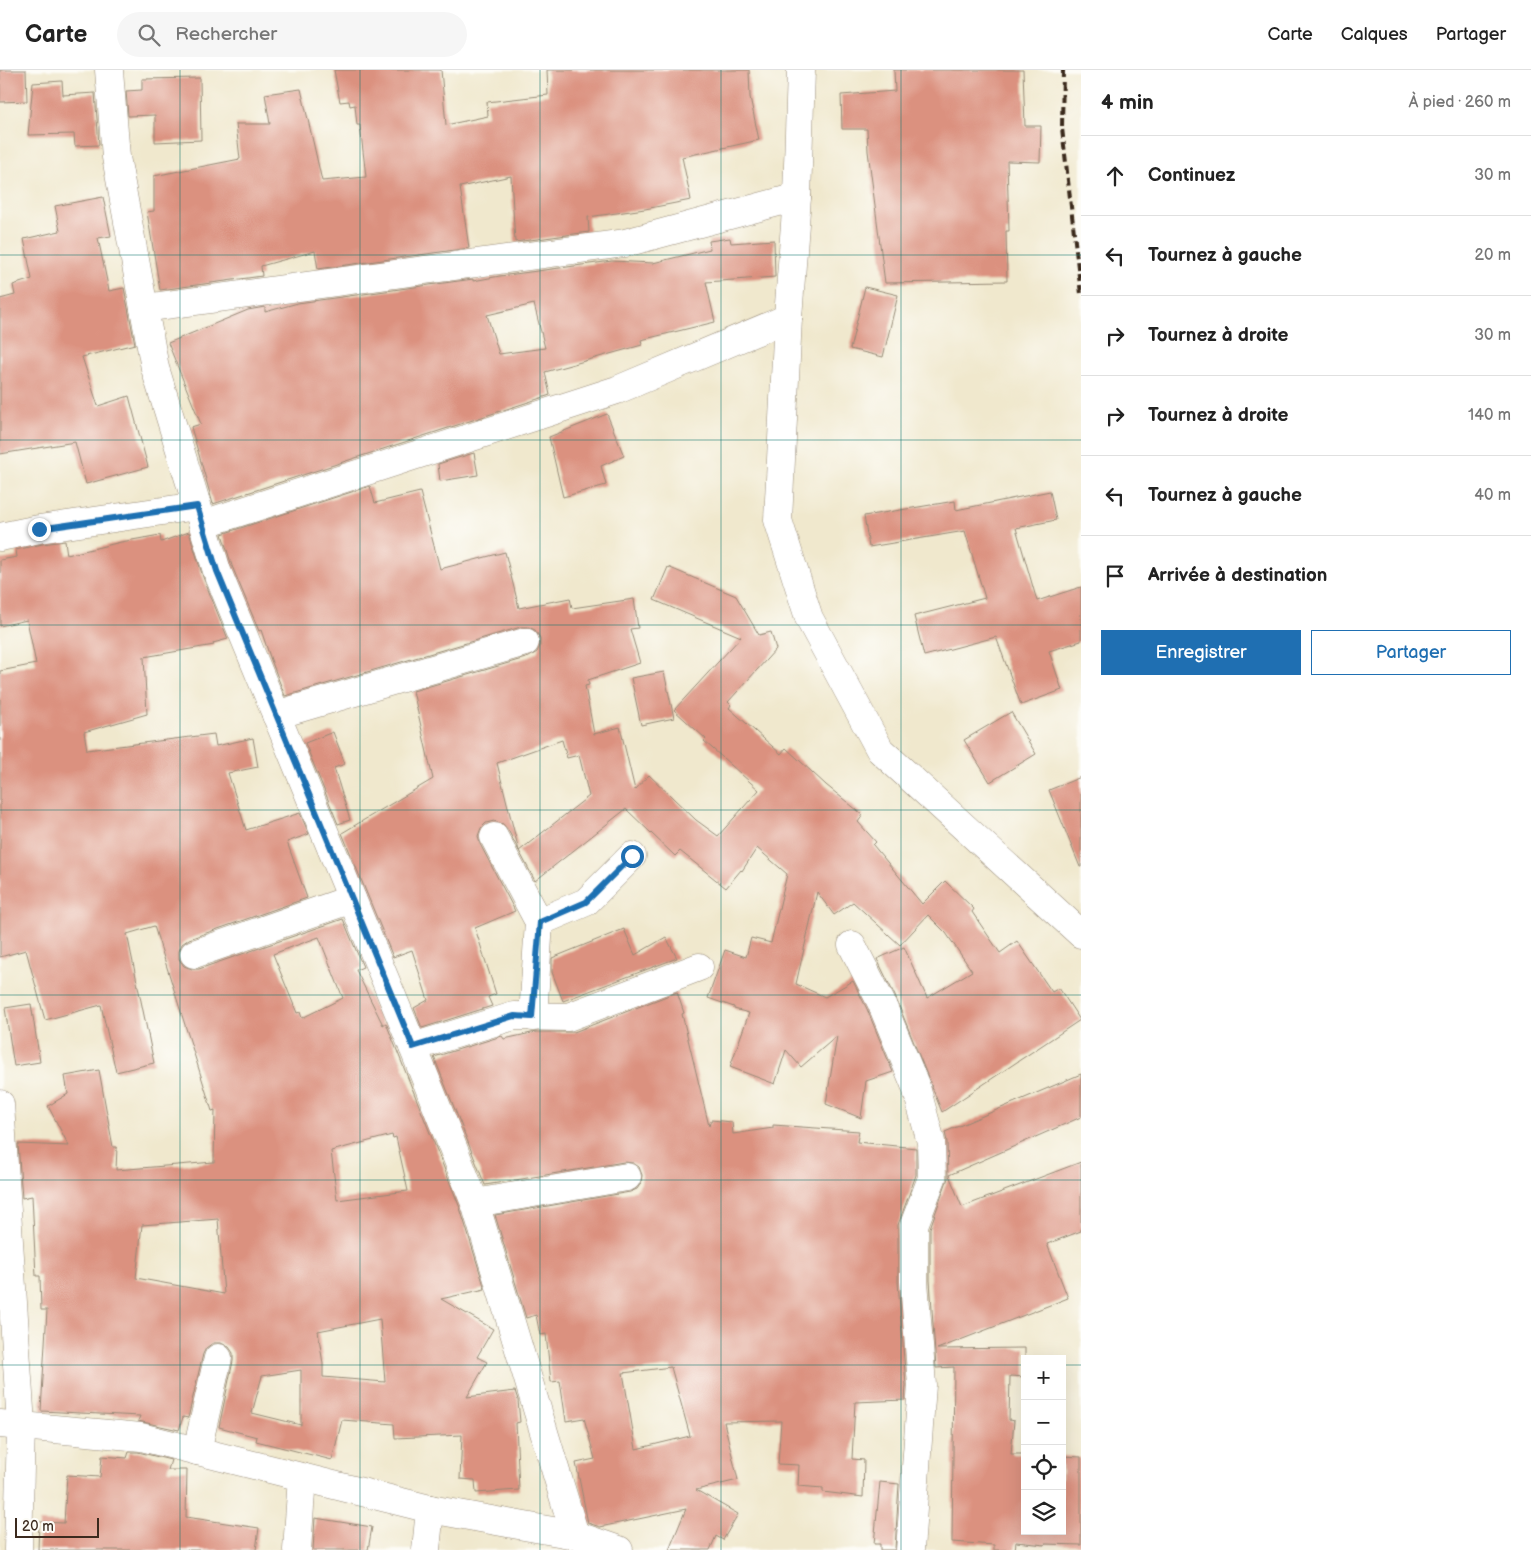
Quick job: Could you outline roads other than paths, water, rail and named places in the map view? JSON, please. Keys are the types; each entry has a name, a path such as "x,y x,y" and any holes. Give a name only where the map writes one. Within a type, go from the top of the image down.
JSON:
{"street":[{"path":"110,70 116,157 155,368 217,571 475,1202 574,1534"},
{"path":"801,70 797,197 788,318 778,520 809,618 880,750 1081,934"},
{"path":"144,308 625,243 797,197"},
{"path":"0,537 39,529 200,515 617,390 788,318"},
{"path":"276,715 525,642"},
{"path":"494,837 540,922 532,1017"},
{"path":"540,922 586,902 632,856"},
{"path":"194,954 352,899"},
{"path":"852,945 881,1002 912,1078 931,1142 932,1178 914,1225 914,1281 922,1385 910,1550"},
{"path":"413,1047 514,1016 568,1017 699,967"},
{"path":"0,1104 10,1424 18,1550"},
{"path":"475,1202 627,1177"},
{"path":"197,1452 218,1358"},
{"path":"10,1424 141,1438 430,1508 574,1534 619,1550"},
{"path":"297,1550 302,1477"},
{"path":"426,1550 430,1508"}],"railway":[{"path":"1063,70 1062,128 1081,294"}]}
